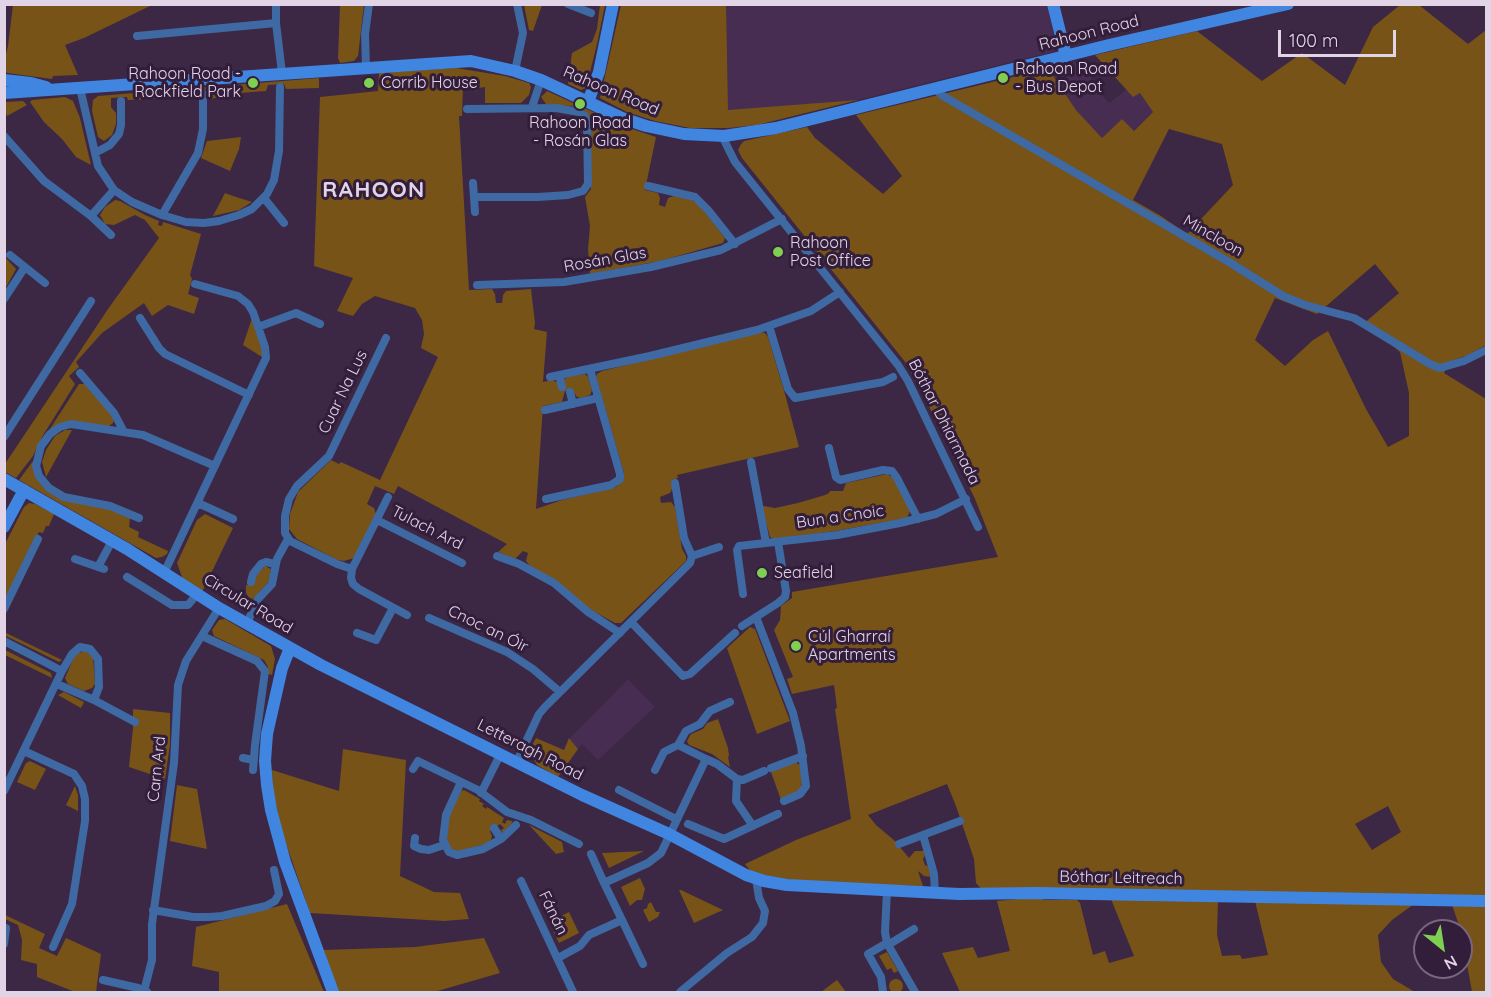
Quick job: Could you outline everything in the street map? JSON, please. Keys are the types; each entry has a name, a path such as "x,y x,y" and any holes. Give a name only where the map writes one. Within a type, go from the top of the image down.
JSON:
{"street":[{"path":"276,4 282,73"},
{"path":"366,68 365,39 369,4"},
{"path":"515,71 523,33 517,4"},
{"path":"568,4 591,13"},
{"path":"588,102 598,72 613,4"},
{"path":"1053,4 1066,56"},
{"name":"Rahoon Road","path":"4,93 461,61 489,64 541,80 622,118 646,126 684,134 724,136 759,132 1288,4"},
{"path":"137,36 276,23"},
{"name":"Rahoon Road","path":"4,80 31,83 53,89"},
{"path":"532,107 541,80"},
{"path":"80,88 102,175 114,190 132,202 162,215 192,223 219,221 239,215 252,209 264,198 274,180 279,151 280,87"},
{"name":"Mincloon","path":"935,88 943,96 1283,296 1305,305 1354,318 1440,368 1464,361 1486,350"},
{"path":"162,215 198,153 203,129 203,94"},
{"path":"95,153 110,145 118,136 122,125 121,101"},
{"path":"466,109 532,107 574,110 585,116 588,156 586,187 578,193 562,196 474,197"},
{"path":"4,136 44,181 91,216 111,235"},
{"name":"Bóthar Dhiarmada","path":"724,136 735,162 898,365 908,381 978,527"},
{"path":"473,183 475,213"},
{"path":"648,186 694,197 708,210 735,244"},
{"path":"91,216 114,190"},
{"path":"264,198 284,223"},
{"name":"Rosán Glas","path":"477,285 564,282 674,262 735,244 782,219"},
{"path":"10,255 45,283"},
{"path":"4,299 24,267"},
{"path":"164,573 266,358 265,347 252,308 242,298 195,284"},
{"path":"573,404 566,389 555,376 769,326 811,311 840,292"},
{"path":"4,436 91,301"},
{"path":"258,327 296,313 320,324"},
{"path":"140,318 165,354 249,395"},
{"path":"769,326 788,389 795,398 883,382 893,377"},
{"name":"Cuar Na Lus","path":"288,539 285,522 289,500 302,481 328,458 386,339"},
{"path":"546,499 611,484 620,479 590,369"},
{"path":"80,373 114,413 123,432"},
{"path":"545,410 598,398"},
{"path":"139,518 116,507 60,496 43,482 36,470 36,460 50,434 60,427 76,425 147,436 215,466"},
{"name":"Bun a Cnoic","path":"829,448 836,477 840,480 886,470 893,472 918,519"},
{"path":"751,462 766,543"},
{"name":"Circular Road","path":"4,479 290,648 282,668 267,734 265,760 267,785 285,862 333,993"},
{"path":"518,761 539,714 690,563 692,556 684,538 675,483"},
{"path":"4,527 24,490"},
{"name":"Tulach Ard","path":"352,569 388,497"},
{"name":"Bun a Cnoic","path":"743,594 737,550 742,545 849,533 936,514 966,500"},
{"path":"198,503 233,519"},
{"name":"Tulach Ard","path":"377,520 462,563"},
{"path":"4,609 38,539"},
{"path":"247,623 260,596 272,584 275,564 288,539 337,564 352,569 351,578 355,586 407,615"},
{"path":"75,559 101,568 112,541"},
{"path":"631,622 683,676 690,674 739,630 778,603 786,594 778,542"},
{"path":"692,556 719,547"},
{"path":"497,556 519,564 554,583 588,612 620,633"},
{"path":"251,582 253,573 264,562 275,564"},
{"path":"127,577 172,605 188,605 197,594"},
{"name":"Carn Ard","path":"103,980 146,992 152,960 153,910 174,763 178,685 186,661 219,608"},
{"path":"357,633 376,640 393,608"},
{"path":"756,617 793,713 803,756 805,789 800,794 784,801"},
{"name":"Cnoc an Óir","path":"429,618 507,652 533,669 560,692"},
{"path":"202,636 257,661 264,669 253,770"},
{"path":"4,641 62,671"},
{"path":"4,791 62,671 75,650 80,647 87,647 98,659 99,687 94,700"},
{"name":"Letteragh Road","path":"290,648 582,795 669,834 756,879"},
{"path":"57,684 94,700 135,722"},
{"path":"655,770 664,752 678,745 686,731 700,724 710,711 730,702"},
{"path":"678,745 717,764 742,780 803,756"},
{"path":"24,752 74,774 82,786 85,799 85,821 72,904 53,947"},
{"path":"481,793 501,753"},
{"path":"243,759 254,760"},
{"path":"604,883 656,859 661,853 706,759"},
{"path":"413,769 418,760 481,793 507,812 531,820 579,844"},
{"path":"737,778 736,801 753,826"},
{"path":"461,782 446,815 443,840 449,852 457,855 483,849 501,839 516,825"},
{"path":"619,790 676,819"},
{"path":"688,824 720,839 730,837 778,814"},
{"path":"899,844 960,821"},
{"path":"494,828 501,839"},
{"path":"923,835 932,867 935,893"},
{"path":"415,838 414,846 421,849 429,850 444,845"},
{"path":"591,854 643,964"},
{"path":"153,910 204,917 222,916 262,907 277,899 279,888 274,870"},
{"path":"680,993 727,952 752,936 764,923 765,910 759,898 756,879"},
{"name":"Bóthar Leitreach","path":"756,879 787,885 935,893 1486,901"},
{"name":"Fánán","path":"521,881 573,993"},
{"path":"887,890 885,932 887,944 915,993"},
{"path":"524,914 534,909"},
{"name":"Fánán","path":"558,958 580,946 589,935 622,920"},
{"path":"4,944 6,928"},
{"path":"883,993 881,977 868,954 914,930"}],"shaded area":[{"path":"726,4 728,110 858,100 757,125 690,128 655,121 627,112 600,98 621,5"},
{"path":"13,5 152,5 65,45 78,75 53,76 52,79 7,73 5,58"},
{"path":"340,5 364,5 358,56 354,61 340,63 338,58"},
{"path":"524,5 542,5 533,31 529,30"},
{"path":"600,5 605,5 597,44 586,88 581,90 568,84 572,53 592,42 597,29"},
{"path":"621,5 1047,5 1057,48 1052,52 757,125 690,128 643,118 600,98"},
{"path":"1400,5 1419,5 1468,44 1486,30 1486,345 1449,362 1444,373 1486,399 1486,898 984,892 976,883 974,859 947,784 868,815 909,858 915,851 924,851 923,859 925,865 929,867 931,877 924,876 918,871 923,886 810,883 752,873 745,864 796,840 851,819 835,709 837,708 834,685 792,694 787,679 793,677 774,630 780,620 781,606 792,598 792,592 998,557 975,499 948,443 946,430 935,418 906,363 742,158 738,150 741,144 744,141 807,127 815,138 883,194 902,176 856,115 1046,69 1052,74 1076,110 1102,138 1122,119 1134,131 1153,112 1140,93 1133,97 1095,55 1197,31 1262,81 1302,53 1345,85 1373,27","holes":["1169,129 1222,144 1233,185 1187,234 1133,200","1375,264 1399,293 1361,326 1382,337 1400,352 1409,393 1409,436 1388,447 1366,409 1328,331 1313,340 1285,366 1255,340 1275,298 1317,314","1388,806 1401,832 1372,850 1355,824"]},
{"path":"1079,61 1085,65 1096,89 1109,103 1127,89 1133,96 1140,92 1153,112 1133,131 1122,119 1102,138 1076,110 1052,74 1062,71 1066,65"},
{"path":"456,68 505,76 529,83 531,87 529,95 521,103 485,103 485,87 475,92 474,88 463,88 462,116 459,116 469,290 492,289 496,303 502,303 506,291 531,289 534,329 547,332 543,382 553,380 558,383 569,376 585,374 592,390 590,395 581,398 577,397 572,390 565,391 562,402 543,406 536,509 616,487 624,479 596,377 602,371 760,332 765,333 768,337 785,394 799,447 677,475 678,478 672,480 670,493 660,497 661,503 671,502 675,507 686,561 621,623 615,623 593,611 530,566 526,561 528,553 523,551 515,559 498,552 507,544 398,486 394,494 375,486 367,504 374,508 376,514 354,558 344,561 337,560 297,539 289,529 290,514 298,492 331,460 339,464 341,462 380,480 438,357 421,348 424,334 422,320 415,308 375,296 362,304 353,316 337,311 353,278 314,266 320,97 378,91 379,73"},
{"path":"319,78 319,88 286,89 284,84 268,85 266,91 226,94 210,99 209,90 190,91 190,97 128,100 127,97 111,98 111,107 116,113 116,124 112,135 104,141 98,137 92,111 93,100 98,96"},
{"path":"547,91 626,127 656,137 645,190 658,193 659,205 665,207 668,198 674,196 699,204 725,238 723,243 660,261 590,274 588,249 590,226 585,197 591,189 590,120 588,114 581,108 546,104 541,97"},
{"path":"65,97 73,101 80,118 91,165 76,157 62,139 44,122 30,102"},
{"path":"23,101 27,105 7,116 5,102"},
{"path":"241,137 230,171 201,158 207,141"},
{"path":"225,193 252,202 239,210 213,216"},
{"path":"115,200 159,221 158,225 162,226 163,222 201,234 190,275 192,279 188,294 199,298 194,314 168,305 152,316 144,303 102,333 76,362 79,367 69,376 75,384 33,456 16,478 5,472 5,464 108,309 159,238 145,220 135,215 114,225 105,224 100,215 105,207"},
{"path":"5,257 16,269 4,289"},
{"path":"252,318 263,351 262,357 243,345"},
{"path":"79,384 86,384 111,414 113,423 108,427 79,422 46,435"},
{"path":"65,430 72,430 46,477 42,462 46,450 55,436"},
{"path":"33,461 43,487 130,518 129,527 139,532 138,537 168,551 167,554 156,558 19,480"},
{"path":"887,474 895,479 910,511 907,518 835,531 774,539 770,537 762,508 764,506 775,508 798,503 825,495 830,491 843,491 846,483"},
{"path":"29,503 54,514 49,526 46,526 43,533 39,532 5,601 5,544 24,507"},
{"path":"205,514 233,528 202,592 183,580 177,563 197,520"},
{"path":"265,566 271,569 269,581 253,599 249,598 246,585 254,584 257,574"},
{"path":"225,619 271,646 275,659 272,675 268,674 268,667 264,660 214,636 212,630 219,620"},
{"path":"750,627 755,629 790,721 757,734 727,648"},
{"path":"4,632 62,660 59,662 6,636"},
{"path":"5,650 51,673 52,678 5,655"},
{"path":"85,651 93,655 95,684 84,691 68,684 65,678 74,657"},
{"path":"628,679 655,707 598,760 582,744 578,749 569,739"},
{"path":"64,692 84,702 81,708 58,695"},
{"path":"133,709 170,713 170,744 165,779 129,767"},
{"path":"718,719 728,748 730,767 712,754 689,745 687,741 691,734 703,729 707,723"},
{"path":"536,738 564,750 569,738 578,749 558,777 537,765 533,758 530,749"},
{"path":"343,749 406,760 400,876 434,892 460,893 469,919 444,921 310,913 282,832 273,793 272,770 339,791"},
{"path":"30,761 46,769 35,790 17,782 26,763"},
{"path":"795,762 800,765 801,790 781,800 771,772"},
{"path":"177,785 197,789 207,849 170,841"},
{"path":"75,786 78,795 78,811 66,805"},
{"path":"464,790 480,799 479,801 484,804 482,806 486,809 487,807 504,818 502,822 505,824 507,820 512,823 503,832 500,831 504,828 500,824 490,831 491,841 486,844 457,852 451,850 446,842 449,815 461,791"},
{"path":"529,825 562,842 564,852 556,854"},
{"path":"644,851 609,868 602,853"},
{"path":"640,878 645,889 642,900 637,900 630,906 621,887"},
{"path":"679,890 681,890 723,910 694,923"},
{"path":"1040,897 1044,900 1077,900 1080,903 1093,955 1105,951 1109,963 1134,956 1111,899 1218,900 1217,935 1222,956 1240,955 1242,959 1268,955 1255,901 1414,904 1392,920 1378,935 1381,962 1393,979 1415,992 960,992 942,953 973,947 978,958 1010,951 997,901"},
{"path":"651,902 656,912 660,912 658,917 649,922 643,910"},
{"path":"287,904 324,992 219,992 219,972 192,966 196,927"},
{"path":"1452,905 1486,906 1486,992 1472,992 1470,979 1473,979 1473,919 1457,919"},
{"path":"569,912 579,933 559,943 549,922"},
{"path":"5,915 45,934 39,948 57,956 66,938 101,954 96,992 75,992 37,977 37,964 21,960 22,940 18,925 5,919"},
{"path":"484,938 500,973 434,992 338,992 323,950 415,947"},
{"path":"887,952 898,971 894,973 891,968 887,970 879,956"},
{"path":"893,979 899,979 903,986 899,993 893,993 889,989 889,983"},
{"path":"837,980 846,992 821,992"}],"place":[{"name":"Rahoon Road - Bus Depot","path":"1003,78"},
{"name":"Rahoon Road - Rockfield Park","path":"253,83"},
{"name":"Corrib House","path":"369,83"},
{"name":"Rahoon Road - Rosán Glas","path":"580,104"},
{"name":"Rahoon Post Office","path":"778,252"},
{"name":"Seafield","path":"762,573"},
{"name":"Cúl Gharraí Apartments","path":"796,646"}],"district":[{"name":"RAHOON","path":"374,190"}]}
